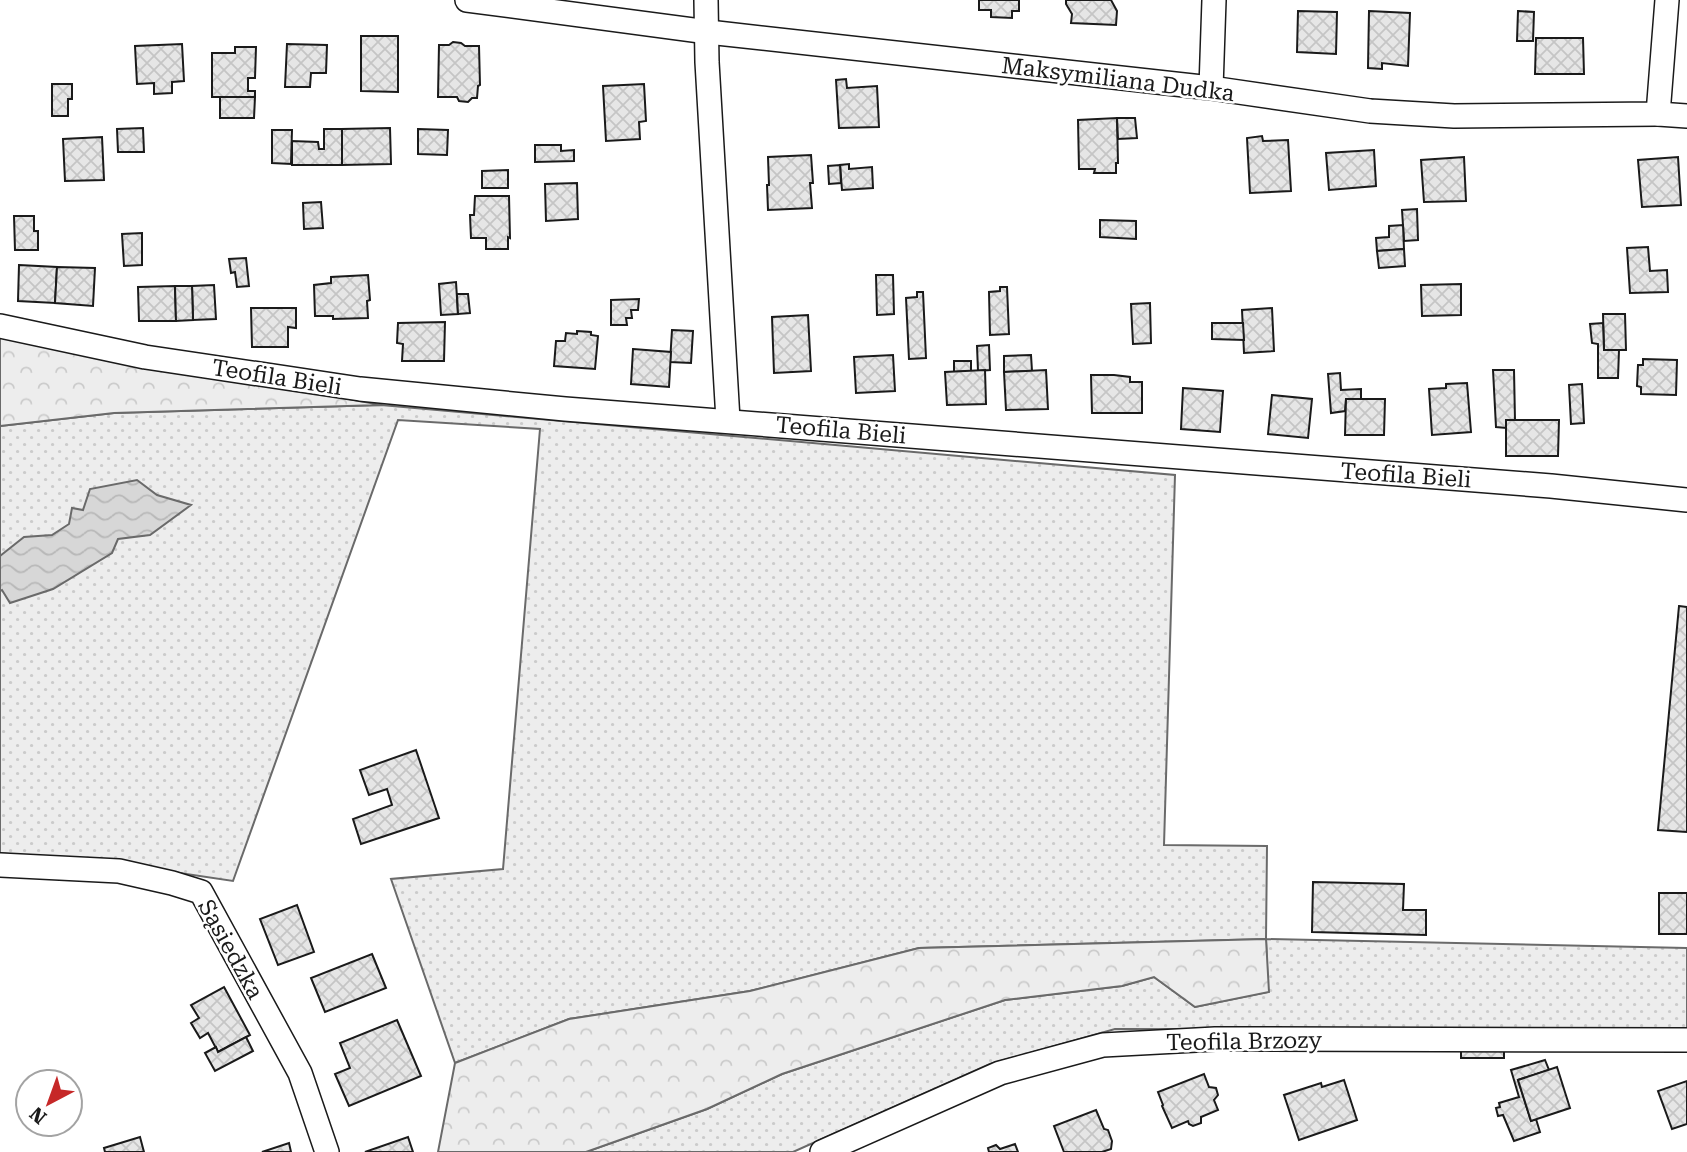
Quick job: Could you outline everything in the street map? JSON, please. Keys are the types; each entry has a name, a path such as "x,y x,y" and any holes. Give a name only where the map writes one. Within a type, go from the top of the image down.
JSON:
{"street":[{"name":"Maksymiliana Dudka","path":"467,0 708,32 1211,88 1410,115 1687,116"},
{"path":"706,0 707,62 728,420"},
{"path":"1211,88 1214,0"},
{"path":"1658,114 1667,0"},
{"name":"Teofila Bieli","path":"0,326 145,357 360,389 565,409 1537,485 1687,500"},
{"name":"Sąsiedzka","path":"0,865 119,871 201,892 300,1073 327,1152"},
{"name":"Teofila Brzozy","path":"822,1152 1000,1073 1104,1045 1215,1039 1687,1040"}],"green space":[{"path":"0,334 381,405 114,413 0,426"},
{"path":"381,405 1175,475 1164,845 1267,846 1266,939 919,948 750,991 569,1019 455,1063 391,879 503,869 540,429 398,420 233,881 0,853 0,426 114,413"},
{"path":"1266,939 1687,948 1687,1030 1115,1029 990,1064 793,1152 586,1152 707,1109 782,1074 1005,1000 1122,986 1154,977 1195,1007 1268,992"},
{"path":"1266,939 1269,992 1195,1007 1154,977 1122,986 1005,1000 782,1074 707,1109 586,1152 438,1152 455,1063 569,1019 750,991 919,948"}],"water":[{"path":"137,480 157,495 191,505 150,535 118,539 112,553 53,589 10,603 2,590 0,591 0,556 24,537 52,535 69,524 72,508 83,510 90,489"}],"building":[{"path":"979,0 1019,0 1019,11 1012,11 1012,18 991,17 991,10 979,10"},
{"path":"1066,0 1111,0 1117,11 1116,25 1071,23 1072,14"},
{"path":"1298,11 1337,12 1336,54 1297,52"},
{"path":"1369,11 1410,13 1408,66 1382,63 1382,69 1368,68"},
{"path":"1518,11 1534,12 1533,41 1517,41"},
{"path":"361,36 398,36 398,92 361,91"},
{"path":"1536,38 1583,38 1584,74 1535,74"},
{"path":"453,42 465,46 479,46 480,85 477,98 468,102 459,101 457,97 438,97 439,45"},
{"path":"182,44 184,81 172,82 172,93 154,94 154,83 137,84 135,46"},
{"path":"287,44 327,45 326,73 311,73 310,87 285,87"},
{"path":"235,47 256,47 255,78 248,78 248,91 255,91 255,97 212,97 212,53 235,53"},
{"path":"846,79 847,88 877,86 879,127 839,128 836,80"},
{"path":"52,84 72,84 72,99 68,99 68,116 52,116"},
{"path":"644,84 646,121 639,122 640,139 606,141 603,86"},
{"path":"220,97 255,97 254,118 220,118"},
{"path":"1117,118 1116,173 1094,173 1095,169 1079,169 1078,120"},
{"path":"1117,118 1135,118 1137,138 1118,139"},
{"path":"143,128 144,152 118,152 117,129"},
{"path":"390,128 391,164 342,165 342,129"},
{"path":"324,129 342,129 342,165 292,165 292,141 318,142 319,149 324,149"},
{"path":"418,129 448,130 447,155 418,154"},
{"path":"272,130 292,130 291,164 272,163"},
{"path":"1262,136 1263,141 1288,140 1291,191 1250,193 1247,138"},
{"path":"102,137 104,180 65,181 63,139"},
{"path":"535,145 561,145 561,151 574,150 574,161 535,162"},
{"path":"1374,150 1376,186 1329,190 1326,153"},
{"path":"811,155 812,208 768,210 768,157"},
{"path":"1464,157 1466,201 1424,202 1421,160"},
{"path":"1678,157 1681,205 1642,207 1638,160"},
{"path":"849,164 849,169 872,167 873,188 842,190 840,165"},
{"path":"840,165 841,183 829,184 828,166"},
{"path":"508,170 508,188 482,188 482,171"},
{"path":"577,183 578,219 546,221 545,184"},
{"path":"475,196 509,196 508,249 486,249 486,238 471,238 470,215 474,215"},
{"path":"321,202 323,228 304,229 303,203"},
{"path":"1417,209 1418,240 1404,241 1402,210"},
{"path":"14,216 34,216 34,231 38,231 38,250 15,250"},
{"path":"1100,220 1136,221 1136,239 1100,237"},
{"path":"1403,225 1404,249 1377,251 1376,238 1389,237 1389,226"},
{"path":"142,233 142,265 124,266 122,234"},
{"path":"1648,247 1650,271 1667,270 1668,292 1630,293 1627,248"},
{"path":"1404,249 1405,266 1379,268 1377,251"},
{"path":"246,258 249,286 237,287 235,272 231,273 229,259"},
{"path":"19,265 57,267 55,303 18,301"},
{"path":"57,267 95,268 93,306 55,303"},
{"path":"368,275 368,318 333,319 333,316 315,316 314,285 331,283 331,277"},
{"path":"876,275 893,275 894,314 877,315"},
{"path":"456,282 458,314 441,315 439,284"},
{"path":"1461,284 1461,315 1422,316 1421,285"},
{"path":"214,285 216,319 193,320 192,286"},
{"path":"175,286 176,321 139,321 138,287"},
{"path":"175,286 192,286 193,320 176,321"},
{"path":"1000,287 1007,287 1009,334 990,335 989,292 1000,291"},
{"path":"917,292 923,292 926,358 909,359 906,298 917,297"},
{"path":"457,294 468,294 470,313 458,314"},
{"path":"639,299 638,310 631,310 632,318 626,318 627,325 611,325 611,300"},
{"path":"1150,303 1151,343 1133,344 1131,304"},
{"path":"251,308 296,308 296,328 288,327 288,347 252,347"},
{"path":"1272,308 1274,351 1244,353 1242,310"},
{"path":"1603,314 1625,314 1626,350 1604,350"},
{"path":"808,315 811,371 774,373 772,317"},
{"path":"445,322 444,361 402,361 403,344 397,343 398,323"},
{"path":"1212,323 1243,323 1244,340 1212,339"},
{"path":"1603,323 1604,350 1619,350 1618,378 1598,378 1598,344 1592,343 1590,324"},
{"path":"672,330 693,331 691,363 670,362"},
{"path":"577,331 591,332 591,335 598,336 595,369 554,366 556,341 565,341 566,333 577,334"},
{"path":"989,345 990,370 978,371 977,346"},
{"path":"633,349 671,352 669,387 631,384"},
{"path":"893,355 895,391 856,393 854,357"},
{"path":"1031,355 1032,371 1004,372 1004,356"},
{"path":"1643,359 1677,360 1676,395 1641,394 1641,387 1637,386 1638,365 1643,365"},
{"path":"954,361 971,361 971,371 954,372"},
{"path":"985,370 986,404 947,405 945,372"},
{"path":"1046,370 1048,409 1006,410 1004,372"},
{"path":"1493,370 1514,370 1515,420 1506,420 1506,428 1496,427"},
{"path":"1340,373 1341,390 1361,389 1361,399 1346,399 1345,411 1331,413 1328,374"},
{"path":"1091,375 1130,377 1130,382 1142,382 1142,413 1092,413"},
{"path":"1467,383 1471,432 1432,435 1429,389 1446,388 1446,384"},
{"path":"1582,384 1584,423 1571,424 1569,385"},
{"path":"1183,388 1223,391 1220,432 1181,429"},
{"path":"1272,395 1312,399 1308,438 1268,434"},
{"path":"1346,399 1385,399 1384,435 1345,435"},
{"path":"1506,420 1559,420 1558,456 1506,456"},
{"path":"1679,606 1687,607 1687,832 1658,830"},
{"path":"416,750 439,818 361,844 353,819 392,805 387,789 369,795 360,770"},
{"path":"1313,882 1404,884 1403,910 1426,910 1426,935 1312,932"},
{"path":"1659,893 1687,893 1687,934 1659,934"},
{"path":"297,905 314,952 278,965 260,919"},
{"path":"372,954 386,988 325,1012 311,978"},
{"path":"224,987 250,1035 218,1052 208,1033 200,1038 191,1023 199,1018 191,1005"},
{"path":"397,1020 421,1076 349,1106 335,1074 350,1068 340,1043"},
{"path":"246,1037 253,1051 215,1071 205,1053 216,1047 218,1052"},
{"path":"1461,1044 1504,1044 1504,1058 1461,1058"},
{"path":"1545,1060 1549,1070 1518,1080 1531,1121 1536,1119 1540,1132 1514,1141 1503,1115 1498,1116 1496,1108 1500,1107 1499,1103 1519,1097 1511,1070"},
{"path":"1557,1067 1570,1108 1531,1121 1518,1080"},
{"path":"1204,1074 1209,1087 1216,1088 1218,1095 1214,1100 1218,1110 1201,1117 1201,1123 1193,1126 1188,1121 1172,1128 1158,1092"},
{"path":"1344,1080 1357,1120 1299,1140 1284,1095 1321,1083 1322,1087"},
{"path":"1687,1081 1687,1124 1672,1129 1658,1091"},
{"path":"1096,1110 1104,1129 1108,1130 1112,1141 1111,1149 1102,1152 1064,1152 1054,1126"},
{"path":"140,1137 144,1152 105,1152 104,1148"},
{"path":"408,1137 413,1152 365,1152"},
{"path":"289,1143 291,1152 262,1152"},
{"path":"1015,1144 1018,1152 989,1152 988,1148 996,1145 1000,1149"}]}
